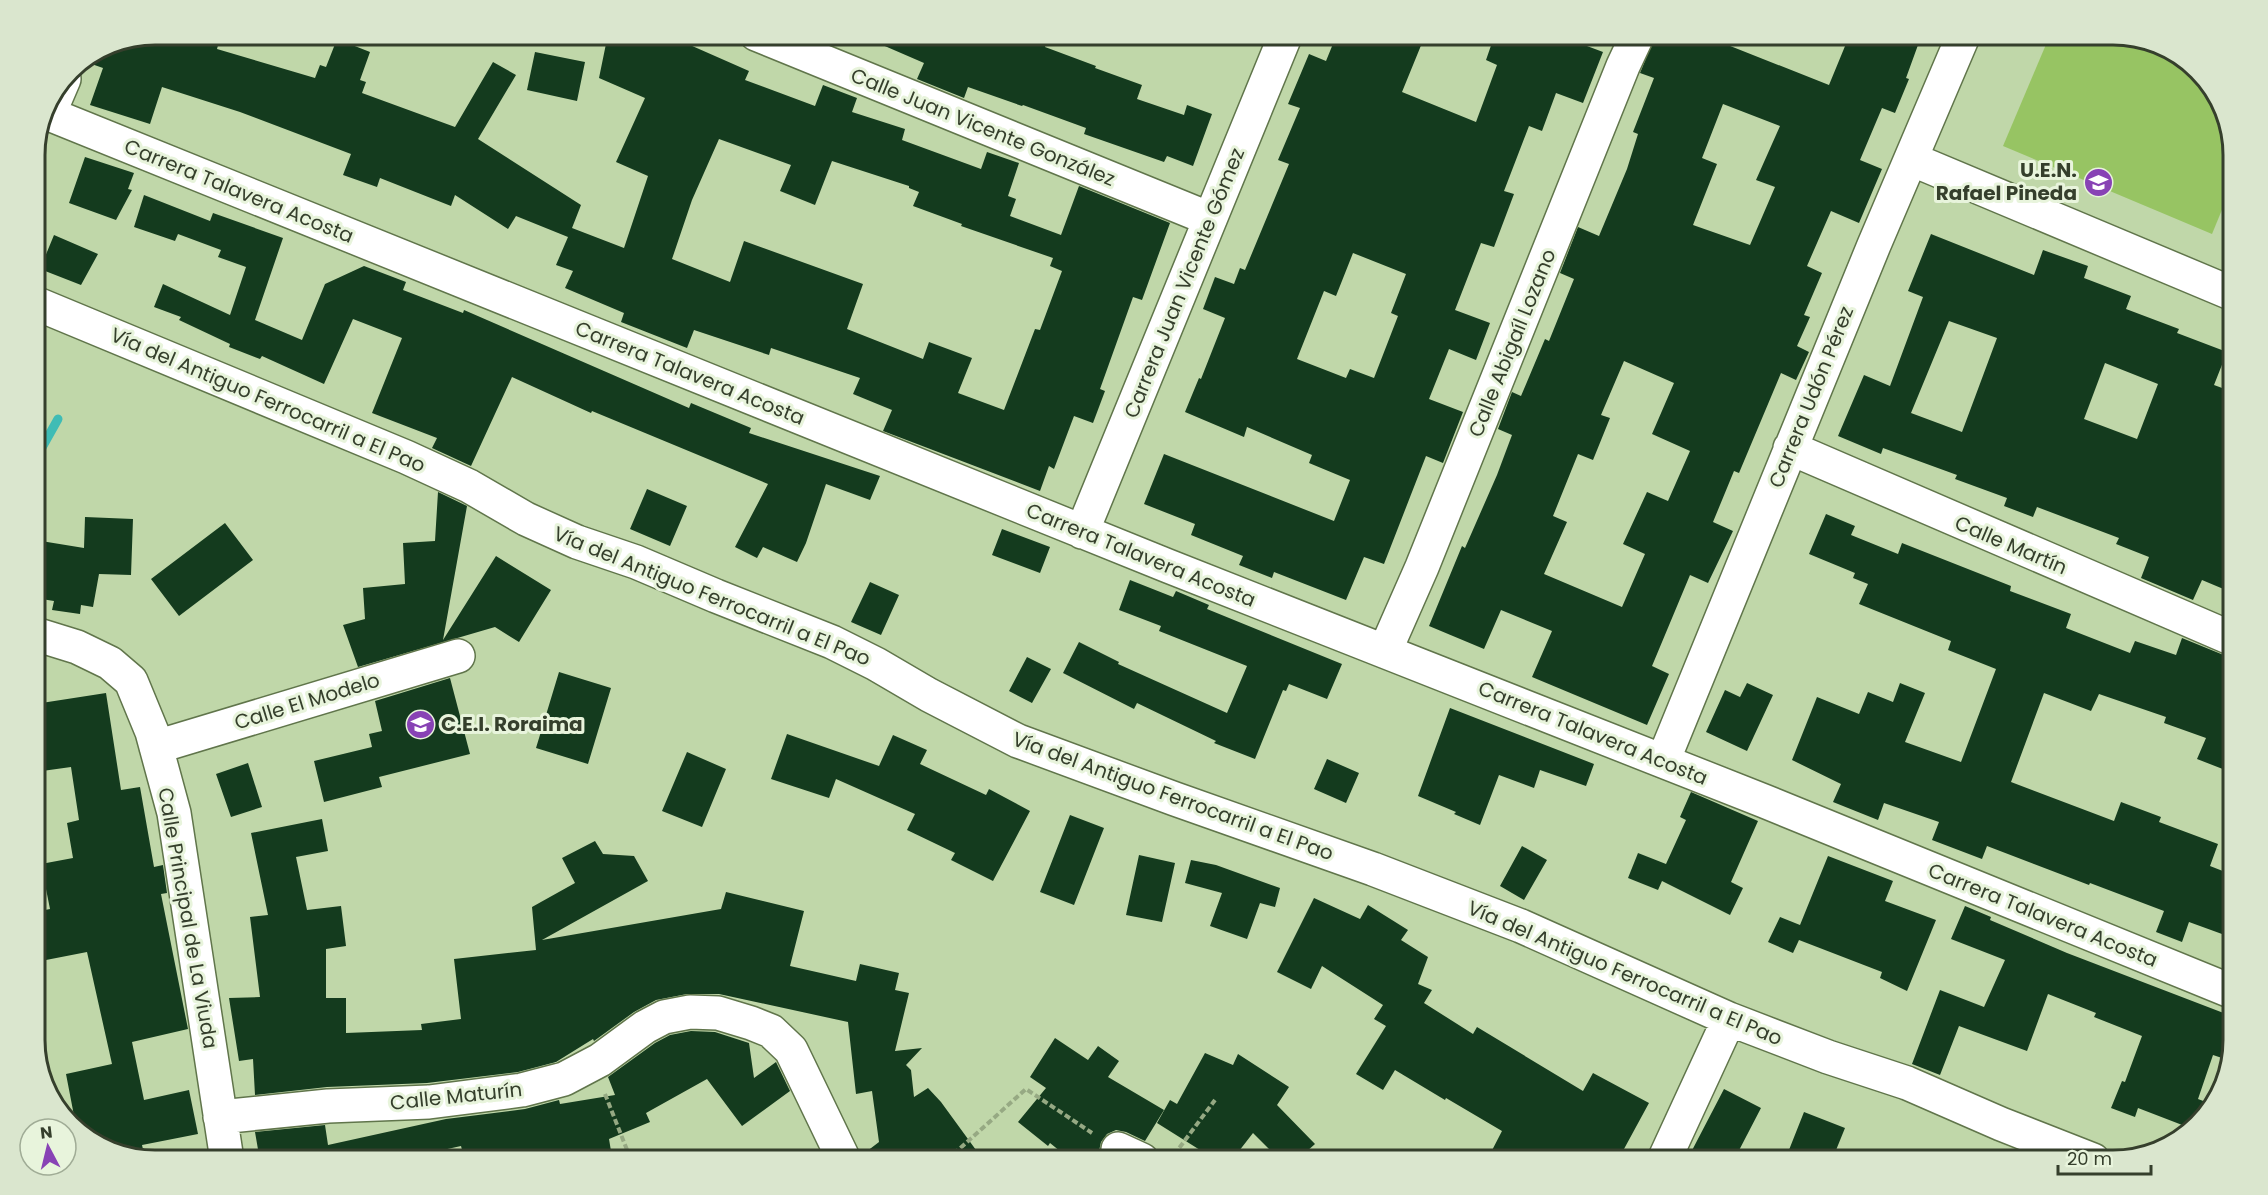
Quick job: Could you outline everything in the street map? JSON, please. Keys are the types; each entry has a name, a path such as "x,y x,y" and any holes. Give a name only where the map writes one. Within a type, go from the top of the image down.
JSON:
{"street":[{"name":"Calle Juan Vicente González","path":"783,45 1210,219"},
{"name":"Carrera Juan Vicente Gómez","path":"1082,532 1281,45"},
{"name":"Calle Abigaíl Lozano","path":"1385,651 1422,567 1633,45"},
{"name":"Carrera Udón Pérez","path":"1663,761 1790,448 1959,45"},
{"name":"Carrera Talavera Acosta","path":"52,116 1082,532 1663,761 2223,989"},
{"path":"1911,159 2223,290"},
{"name":"Vía del Antiguo Ferrocarril a El Pao","path":"45,307 406,457 469,486 526,519 578,542 636,562 832,642 1018,741 1373,869 1521,926 1729,1019 1828,1057 1907,1083 2065,1150"},
{"name":"Calle Martín","path":"1790,448 2223,635"},
{"name":"Calle Principal de La Viuda","path":"45,637 77,647 110,663 131,681 152,732 174,813 225,1150"},
{"name":"Calle El Modelo","path":"156,747 458,656"},
{"name":"Calle Maturín","path":"220,1117 328,1106 476,1098 522,1090 564,1079 592,1064 664,1017 690,1012 718,1013 771,1031 791,1050 839,1150"},
{"path":"1669,1150 1729,1019"}],"path":[{"path":"592,1064 627,1150"},
{"path":"959,1150 1026,1089 1076,1124 1121,1150"},
{"path":"1178,1150 1215,1100"}],"green space":[{"path":"2046,45 2112,45 2141,49 2161,56 2185,72 2196,83 2212,107 2223,148 2223,207 2212,234 2003,146"}],"building":[{"path":"218,45 217,49 315,78 320,65 326,67 335,45 352,45 370,52 360,80 366,82 362,93 455,127 493,62 516,75 478,139 581,205 572,228 624,248 648,176 616,162 645,98 599,78 606,45 690,45 749,71 745,80 815,106 823,85 857,98 852,112 905,129 902,140 981,169 987,152 1019,163 1008,196 1016,199 1010,216 1061,235 1079,186 1170,223 1142,300 1133,297 1100,389 1105,391 1093,423 1074,416 1054,469 1049,466 1040,491 883,431 892,410 853,394 860,378 771,348 769,355 694,330 687,348 621,322 624,313 565,288 573,271 556,265 568,237 516,216 508,229 455,195 451,206 380,178 377,187 343,175 351,154 240,112 162,87 150,124 90,105 103,68 93,65 113,53 134,47","holes":["719,139 791,165 780,191 815,205 832,161 909,186 919,192 913,206 962,224 961,226 1053,258 1050,266 1062,271 1040,330 1035,329 1004,410 958,393 972,358 929,342 923,359 847,329 863,284 744,241 730,282 672,259 692,200"]},
{"path":"882,45 1046,45 1045,47 1096,66 1095,68 1142,85 1137,99 1184,115 1187,105 1212,114 1193,166 1167,156 1164,162 1084,134 1086,128 1023,105 968,87 964,98 917,79 924,63"},
{"path":"1333,45 1421,45 1402,92 1476,122 1497,65 1486,60 1491,45 1584,45 1603,52 1583,103 1556,93 1542,131 1529,126 1504,191 1514,194 1494,247 1481,243 1455,310 1490,323 1476,360 1449,349 1429,399 1463,412 1443,463 1426,456 1384,564 1364,557 1346,600 1274,572 1272,578 1239,565 1243,556 1191,535 1195,524 1144,504 1164,454 1334,521 1350,480 1309,463 1312,455 1247,427 1244,437 1185,412 1199,378 1201,379 1225,318 1203,309 1215,277 1234,284 1240,268 1245,270 1289,164 1278,160 1300,108 1288,104 1309,54 1326,61","holes":["1353,253 1406,274 1391,313 1398,316 1374,378 1350,369 1346,378 1297,359 1324,291 1336,296"]},
{"path":"1651,45 1728,45 1829,85 1845,45 1918,45 1906,78 1909,79 1895,113 1882,108 1860,160 1882,169 1859,223 1831,211 1807,266 1822,273 1804,315 1810,317 1797,346 1809,352 1796,380 1781,373 1739,473 1734,471 1713,522 1733,531 1708,583 1690,575 1652,666 1669,674 1647,725 1532,677 1552,631 1501,610 1484,649 1429,626 1462,546 1465,548 1497,475 1512,435 1498,429 1512,392 1521,396 1545,339 1549,341 1574,279 1560,273 1578,227 1599,236 1627,169 1638,134 1633,132 1654,78 1640,73","holes":["1723,104 1780,126 1756,180 1775,187 1750,245 1693,225 1717,164 1702,158","1624,361 1674,383 1652,434 1690,451 1668,501 1647,492 1623,544 1645,554 1622,607 1544,574 1567,522 1553,516 1578,454 1593,460 1610,418 1601,415"]},
{"path":"535,52 585,62 577,101 527,90"},
{"path":"85,157 134,173 128,189 132,190 116,220 69,203"},
{"path":"144,195 210,221 213,213 283,238 255,320 302,340 325,284 364,266 406,282 403,290 463,313 464,310 689,408 691,403 751,428 749,433 880,476 870,500 826,484 806,543 797,562 763,547 757,558 735,547 768,484 592,411 591,413 512,377 471,466 432,448 437,438 372,413 402,338 353,319 324,384 262,356 260,359 229,347 230,344 179,320 181,317 154,307 163,284 230,315 246,267 218,257 221,250 178,234 175,241 134,227"},
{"path":"1931,234 2034,275 2043,250 2088,266 2084,278 2131,296 2126,309 2179,329 2177,333 2223,350 2223,362 2214,385 2223,388 2223,589 2202,580 2193,600 2141,578 2149,557 2116,544 2119,538 2037,507 2033,517 2004,506 2007,498 1955,479 1957,475 1883,448 1881,454 1838,436 1864,375 1890,386 1923,297 1908,291","holes":["1949,321 1997,338 1962,432 1911,413","2105,363 2158,384 2137,439 2084,419"]},
{"path":"54,235 98,254 81,285 45,271 45,257"},
{"path":"647,489 687,506 670,546 630,529"},
{"path":"438,492 467,506 443,640 496,556 551,590 519,642 495,627 358,667 343,625 365,619 363,588 405,584 403,543 435,541"},
{"path":"1826,514 1855,526 1851,535 1898,554 1902,543 2011,586 2010,591 2071,614 2066,628 2130,653 2135,641 2176,655 2182,638 2223,655 2223,769 2197,759 2206,738 2164,723 2166,717 2099,694 2091,711 2044,693 2011,782 2114,821 2121,802 2161,817 2159,822 2218,844 2210,866 2223,871 2223,934 2189,922 2182,942 2156,932 2164,911 1987,846 1982,859 1932,840 1939,822 1884,803 1878,820 1833,802 1841,784 1792,760 1817,697 1859,714 1868,692 1893,702 1900,683 1925,693 1905,742 1961,762 1996,669 1948,650 1951,641 1859,604 1868,584 1853,578 1855,573 1809,554"},
{"path":"85,517 133,519 131,575 99,574 93,607 81,605 80,614 52,610 54,601 45,600 45,542 84,548"},
{"path":"225,523 253,560 179,616 151,579"},
{"path":"1002,529 1050,547 1040,573 992,555"},
{"path":"1130,580 1173,597 1176,591 1209,605 1207,609 1342,664 1327,699 1289,684 1286,691 1283,690 1255,759 1214,743 1216,741 1137,703 1134,709 1063,673 1079,642 1119,662 1118,664 1227,713 1247,666 1159,631 1161,626 1119,610"},
{"path":"870,582 899,595 881,635 851,622"},
{"path":"1027,657 1051,669 1032,703 1009,691"},
{"path":"559,672 611,688 588,764 536,748"},
{"path":"450,678 470,754 379,777 382,787 324,802 314,761 372,747 369,734 382,731 375,701"},
{"path":"1747,683 1773,695 1747,751 1706,732 1725,690 1740,697"},
{"path":"106,693 121,790 140,787 154,867 163,865 167,893 161,894 188,1029 132,1042 144,1100 189,1090 198,1134 142,1145 143,1149 134,1148 107,1139 74,1114 66,1074 112,1064 87,952 46,960 45,910 50,909 45,884 45,863 73,858 67,823 79,820 71,767 45,771 45,702"},
{"path":"1450,708 1594,764 1586,786 1540,770 1534,788 1499,775 1480,825 1418,796"},
{"path":"787,734 879,766 893,735 927,750 920,764 986,795 989,789 1030,811 993,881 951,860 955,853 907,830 915,814 836,779 829,798 771,779"},
{"path":"687,752 726,769 702,827 662,811"},
{"path":"1327,759 1359,773 1346,803 1314,789"},
{"path":"248,763 262,807 231,817 216,774"},
{"path":"1691,792 1758,821 1731,882 1743,888 1730,915 1662,881 1658,890 1628,878 1638,853 1666,864 1686,820 1680,817"},
{"path":"1070,815 1104,828 1074,905 1040,892"},
{"path":"322,819 328,851 296,857 307,910 341,906 346,946 326,949 326,998 346,998 346,1033 422,1030 421,1024 461,1019 454,959 536,950 532,907 575,883 562,858 595,841 603,854 634,856 648,881 542,940 721,909 726,892 804,911 790,966 856,981 860,964 899,973 895,990 909,993 895,1051 922,1048 906,1065 911,1070 914,1097 928,1088 976,1150 869,1150 879,1142 872,1091 856,1094 848,1022 719,994 687,994 656,1000 634,1012 594,1041 593,1039 556,1062 518,1072 427,1083 327,1087 255,1095 253,1059 239,1061 229,998 260,997 250,917 268,915 251,833"},
{"path":"1522,846 1547,860 1524,900 1500,886"},
{"path":"1139,855 1175,863 1162,922 1126,915"},
{"path":"1828,856 1893,881 1885,901 1936,920 1907,991 1880,978 1882,972 1799,940 1793,953 1768,942 1780,917 1800,925"},
{"path":"1191,860 1216,865 1280,888 1275,907 1260,903 1247,939 1210,926 1222,893 1185,883"},
{"path":"1314,898 1360,919 1368,905 1408,930 1401,940 1428,957 1418,984 1432,990 1424,1003 1473,1034 1477,1027 1583,1091 1593,1073 1649,1103 1623,1150 1492,1150 1502,1131 1446,1098 1445,1100 1395,1070 1383,1090 1356,1074 1386,1026 1374,1019 1383,1005 1322,966 1311,989 1277,972"},
{"path":"1965,906 1991,917 1990,920 2067,953 2223,1013 2221,1058 2213,1055 2198,1099 2204,1101 2182,1125 2138,1108 2135,1117 2111,1108 2122,1081 2125,1082 2142,1036 2094,1017 2096,1013 2048,994 2027,1051 1959,1026 1940,1075 1912,1064 1940,990 1984,1007 2005,960 1951,939"},
{"path":"691,1031 715,1032 749,1043 754,1078 776,1062 790,1091 742,1126 707,1079 646,1113 650,1122 609,1139 611,1150 462,1150 461,1146 443,1150 258,1150 255,1132 325,1125 328,1145 446,1119 525,1109 559,1100 560,1104 615,1095 608,1077 670,1035"},
{"path":"1055,1038 1088,1060 1098,1046 1119,1061 1108,1077 1164,1110 1145,1141 1116,1130 1107,1134 1101,1142 1099,1150 1059,1150 1050,1143 1048,1146 1018,1122 1046,1088 1030,1077"},
{"path":"1205,1053 1233,1065 1238,1054 1289,1087 1277,1105 1315,1144 1308,1150 1270,1150 1253,1133 1240,1150 1200,1150 1157,1123 1170,1100 1177,1104"},
{"path":"1724,1089 1761,1108 1739,1150 1692,1150"},
{"path":"1804,1112 1845,1128 1836,1150 1789,1150"}],"waterway":[{"path":"45,442 58,419"}],"place":[{"name":"U.E.N. Rafael Pineda","path":"2098,182"},
{"name":"C.E.I. Roraima","path":"420,724"}]}
